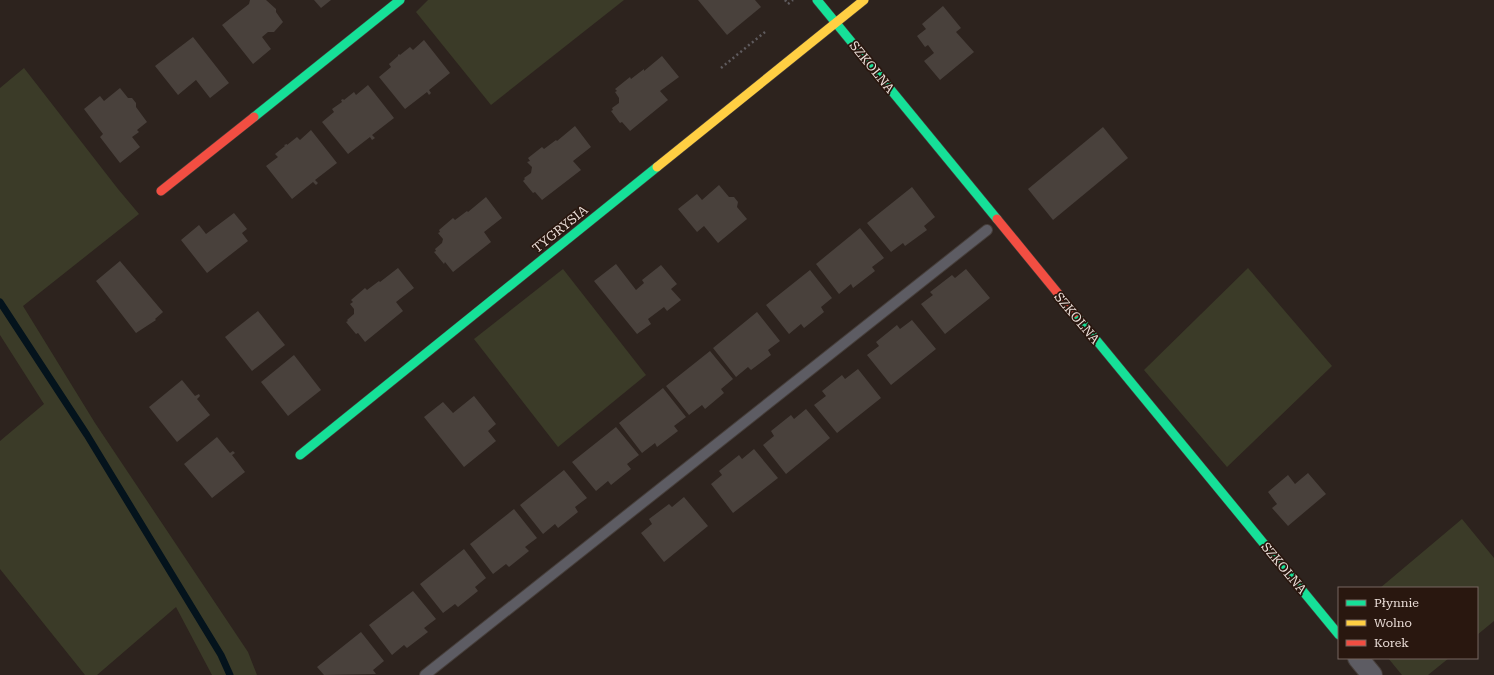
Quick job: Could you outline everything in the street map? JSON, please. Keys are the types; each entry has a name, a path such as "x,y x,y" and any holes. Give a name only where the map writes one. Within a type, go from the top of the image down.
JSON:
{"street":[{"path":"161,191 400,0"},
{"name":"SZKOLNA","path":"817,0 1338,634"},
{"name":"TYGRYSIA","path":"300,455 864,0"},
{"path":"1359,659 1372,675"}],"lane":[{"path":"425,675 987,230"}],"path":[{"path":"785,0 788,4 793,0"},
{"path":"721,68 765,32"}],"green space":[{"path":"428,0 624,0 491,105 416,12"},
{"path":"24,68 139,214 23,306 95,423 248,652 257,675 212,675 176,607 97,675 85,675 0,569 0,441 44,404 0,335 0,88"},
{"path":"1248,268 1332,366 1227,467 1144,370"},
{"path":"563,269 646,375 558,447 474,339"},
{"path":"1462,519 1494,558 1494,621 1478,634 1478,587 1381,587"},
{"path":"1389,659 1448,659 1428,675 1402,675"}],"building":[{"path":"250,0 266,0 276,9 276,12 283,22 274,32 268,32 262,37 271,49 253,64 222,25 249,4"},
{"path":"314,0 331,0 321,8"},
{"path":"698,0 755,0 761,7 727,35"},
{"path":"943,6 961,28 956,32 974,52 940,80 924,61 934,53 928,45 925,47 917,36 926,29 922,24"},
{"path":"193,37 229,83 210,98 196,80 178,95 155,66"},
{"path":"424,40 450,73 429,90 431,93 429,95 427,92 405,109 379,77 391,67 389,64 399,54 400,55 410,47 413,50"},
{"path":"662,56 679,77 660,91 668,100 630,131 622,122 620,123 611,111 613,110 612,108 619,103 619,98 615,92 617,91 615,89 630,77 631,79 644,69 644,71"},
{"path":"368,85 394,118 372,135 375,138 372,140 370,137 348,154 322,122 334,112 332,109 342,102 341,100 344,100 354,92 356,95"},
{"path":"120,88 128,98 132,98 136,103 136,107 147,122 137,130 139,132 132,137 140,147 120,163 100,137 103,134 84,109 100,96 104,101"},
{"path":"575,126 591,147 573,161 581,170 542,200 535,192 533,193 523,181 525,179 524,178 531,173 532,167 527,162 530,161 528,158 542,147 544,149 556,140 557,141"},
{"path":"1103,127 1128,158 1053,220 1028,189"},
{"path":"311,130 337,163 315,180 318,183 316,185 313,182 292,199 266,166 278,157 275,154 285,146 284,145 287,145 297,137 300,140"},
{"path":"719,185 729,197 734,197 738,202 737,207 747,219 718,243 704,226 697,232 678,209 697,194 702,200"},
{"path":"912,187 935,217 924,226 927,230 905,246 903,243 891,252 867,223"},
{"path":"486,197 502,218 484,232 491,242 453,272 434,252 436,251 435,249 442,243 443,239 438,233 440,232 439,230 453,218 455,220 467,211 468,212"},
{"path":"234,213 247,229 242,233 248,241 207,273 181,240 199,225 206,234"},
{"path":"860,228 884,258 872,267 875,271 853,288 851,284 839,294 816,264"},
{"path":"120,261 163,312 155,319 156,320 136,333 96,281"},
{"path":"616,264 636,290 644,283 642,280 661,265 677,284 671,289 681,300 667,311 664,307 648,319 651,324 637,334 594,281"},
{"path":"398,268 414,288 396,302 403,311 365,342 346,322 354,314 354,309 350,304 353,302 351,300 365,288 367,290"},
{"path":"966,269 990,298 945,334 921,304 933,295 930,292 952,275 955,278"},
{"path":"810,270 832,298 821,307 824,312 804,328 801,324 789,334 766,305"},
{"path":"258,311 285,345 252,371 225,337"},
{"path":"757,312 780,341 768,350 771,355 751,370 748,367 736,377 713,348"},
{"path":"912,320 936,349 891,385 867,355 879,346 876,342 897,325 900,329"},
{"path":"710,351 733,379 721,389 724,393 705,409 702,405 689,415 666,386"},
{"path":"294,355 321,390 288,416 261,382"},
{"path":"858,369 881,398 837,433 814,405 826,396 822,391 842,375 845,379"},
{"path":"182,380 195,396 199,394 200,396 197,399 210,415 177,442 149,407"},
{"path":"663,388 686,417 674,426 678,431 657,447 655,443 642,453 619,423"},
{"path":"474,396 496,424 488,431 496,441 464,467 424,417 443,402 453,413"},
{"path":"806,409 830,438 786,474 763,445 774,436 771,431 791,415 794,419"},
{"path":"616,427 639,455 627,464 631,469 611,485 608,481 596,491 572,462"},
{"path":"217,437 230,453 233,451 235,453 232,455 245,472 212,498 184,464"},
{"path":"754,449 778,478 733,513 711,484 722,475 719,471 739,455 742,459"},
{"path":"564,470 587,498 575,507 578,512 558,528 555,524 543,534 520,505"},
{"path":"1308,473 1326,494 1288,526 1272,508 1277,504 1268,492 1288,475 1295,484"},
{"path":"684,497 708,526 664,562 641,533 652,524 649,519 669,504 672,507"},
{"path":"514,509 537,538 525,547 529,551 509,567 506,564 493,574 470,544"},
{"path":"464,549 486,578 475,587 478,591 458,607 455,604 443,613 420,584"},
{"path":"413,591 436,619 424,628 428,632 407,648 404,645 392,655 369,625"},
{"path":"361,632 384,661 373,670 376,674 324,675 317,667"}],"waterway":[{"path":"0,302 87,435 221,655 230,675"}],"traffic: fast":[{"path":"254,117 400,0"},
{"path":"817,0 997,219"},
{"path":"300,455 657,167"},
{"path":"1074,313 1338,634"}],"traffic: slow":[{"path":"657,167 864,0"}],"traffic: jam":[{"path":"161,191 254,117"},
{"path":"997,219 1074,313"}]}
